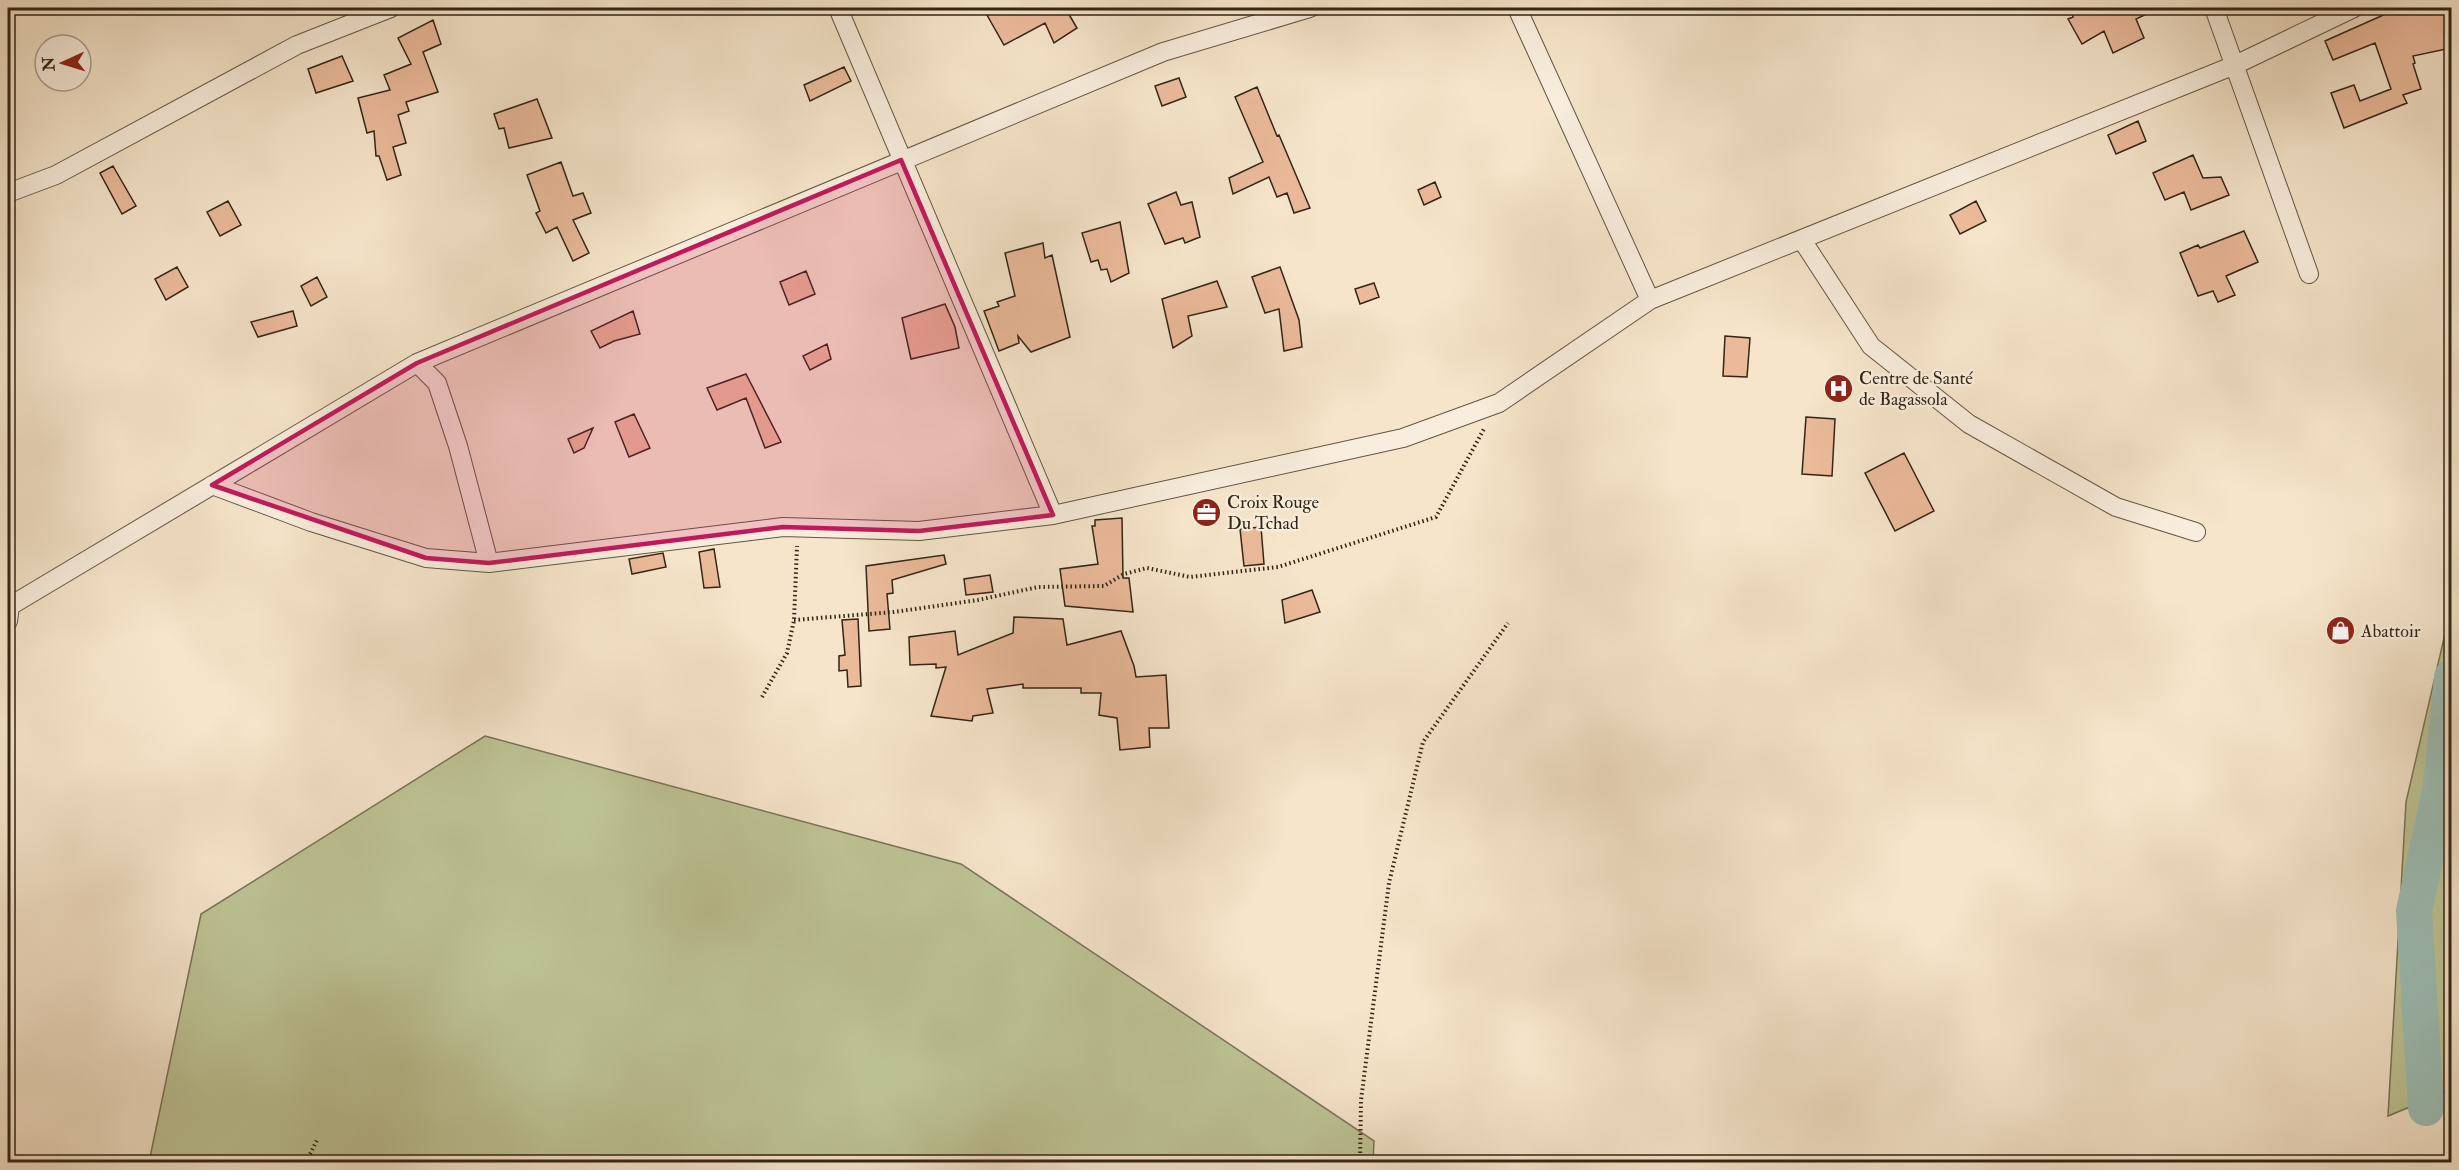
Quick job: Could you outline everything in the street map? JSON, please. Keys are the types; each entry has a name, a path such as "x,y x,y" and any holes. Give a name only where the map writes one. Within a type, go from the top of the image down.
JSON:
{"street":[{"path":"8,193 56,175 297,45 391,8"},
{"path":"838,8 1053,515"},
{"path":"8,621 10,606 417,363 1163,52 1310,8"},
{"path":"1517,8 1650,300"},
{"path":"2214,8 2309,274"},
{"path":"212,485 311,522 426,558 489,563 783,527 919,531 1053,515 1402,438 1499,403 1650,300 2235,65 2354,8"},
{"path":"1802,240 1871,346 1969,424 2116,507 2196,532"},
{"path":"417,363 437,383 458,446 489,563"}],"path":[{"path":"794,620 894,612 978,600 1038,586 1104,586 1124,574 1147,568 1190,577 1278,567 1436,517 1499,403"},
{"path":"762,697 787,653 794,620 798,527"},
{"path":"1360,1162 1361,1100 1389,883 1423,742 1508,623"},
{"path":"306,1162 317,1140"}],"highlighted area":[{"path":"901,160 1053,515 919,531 783,527 489,563 426,558 212,485 417,363"}],"green space":[{"path":"2451,608 2451,1090 2388,1116 2406,802"},
{"path":"485,736 961,864 1374,1141 1373,1162 149,1162 201,914"}],"building":[{"path":"983,8 1074,8 1067,11 1077,28 1054,43 1045,23 1004,45"},
{"path":"2070,8 2159,8 2136,19 2144,38 2113,53 2104,31 2082,44 2068,19 2073,17"},
{"path":"2399,8 2451,8 2451,48 2413,56 2415,63 2413,64 2421,89 2403,95 2407,103 2344,128 2331,93 2354,85 2360,101 2391,89 2375,43 2333,60 2325,41"},
{"path":"433,20 441,44 423,52 438,92 406,102 409,111 398,115 406,143 393,147 401,175 387,180 379,156 376,156 374,131 367,133 358,98 390,90 384,75 411,64 398,38"},
{"path":"342,56 353,81 316,93 308,69"},
{"path":"844,67 851,81 810,101 804,85"},
{"path":"1179,78 1186,97 1162,106 1155,86"},
{"path":"1257,87 1310,208 1294,213 1287,193 1277,197 1269,177 1233,194 1229,178 1263,162 1235,97"},
{"path":"537,99 552,138 509,148 504,128 499,129 494,114"},
{"path":"2138,121 2146,141 2116,154 2108,135"},
{"path":"2193,155 2203,178 2221,177 2229,195 2191,210 2184,192 2165,200 2153,173"},
{"path":"561,162 573,196 583,193 591,213 573,220 589,253 573,261 557,227 546,233 536,213 540,211 527,175"},
{"path":"113,166 136,206 122,214 100,173"},
{"path":"1435,182 1441,197 1424,205 1418,190"},
{"path":"1176,192 1181,205 1192,202 1200,237 1185,243 1183,238 1165,244 1148,204"},
{"path":"228,201 241,225 220,236 207,212"},
{"path":"1976,201 1986,221 1960,234 1950,215"},
{"path":"1120,222 1129,273 1111,282 1107,269 1101,270 1098,260 1091,262 1082,233"},
{"path":"2244,231 2258,262 2226,276 2235,295 2218,302 2213,291 2198,296 2180,253"},
{"path":"1043,243 1045,258 1052,255 1070,337 1031,352 1018,336 1019,343 999,351 984,311 999,306 997,302 1015,296 1005,253"},
{"path":"177,267 188,287 166,300 155,279"},
{"path":"1280,267 1299,320 1302,347 1284,351 1279,309 1265,313 1252,277"},
{"path":"806,271 815,294 789,305 780,282"},
{"path":"317,277 327,297 311,306 301,286"},
{"path":"1217,281 1227,307 1188,316 1192,336 1173,348 1162,299"},
{"path":"1374,283 1379,297 1360,304 1355,289"},
{"path":"945,304 955,327 959,348 911,359 902,318"},
{"path":"293,311 297,326 258,337 251,322"},
{"path":"633,311 640,334 614,341 600,348 591,331"},
{"path":"1725,336 1750,338 1747,377 1723,376"},
{"path":"827,344 831,359 810,370 803,356"},
{"path":"746,374 781,442 765,448 746,398 717,410 707,388"},
{"path":"634,414 650,448 629,457 615,422"},
{"path":"1806,417 1835,419 1832,476 1802,474"},
{"path":"593,428 584,448 574,453 568,439"},
{"path":"1904,453 1934,511 1895,531 1865,473"},
{"path":"1122,518 1123,578 1129,578 1133,612 1065,606 1060,569 1098,564 1092,526 1095,526 1095,520"},
{"path":"1261,527 1264,564 1244,566 1240,529"},
{"path":"714,549 720,587 704,588 699,552"},
{"path":"663,553 666,567 632,574 629,559"},
{"path":"944,555 946,564 892,580 893,593 887,594 890,629 869,631 866,566"},
{"path":"990,575 993,592 966,595 964,579"},
{"path":"1312,590 1320,612 1285,623 1282,600"},
{"path":"1014,617 1063,619 1067,645 1121,631 1136,677 1166,675 1169,728 1149,728 1150,747 1120,750 1117,718 1099,715 1101,693 1081,693 1081,688 1023,688 1023,684 987,689 993,713 973,716 972,721 931,716 946,667 936,668 936,664 910,665 909,637 955,631 958,655 1013,633"},
{"path":"858,619 861,686 848,687 847,670 839,671 839,656 845,655 842,620"}],"waterway":[{"path":"2426,1108 2414,911 2441,786 2452,677"}],"place":[{"name":"Centre de Santé de Bagassola","path":"1838,388"},
{"name":"Croix Rouge Du Tchad","path":"1206,512"},
{"name":"Abattoir","path":"2340,631"}]}
